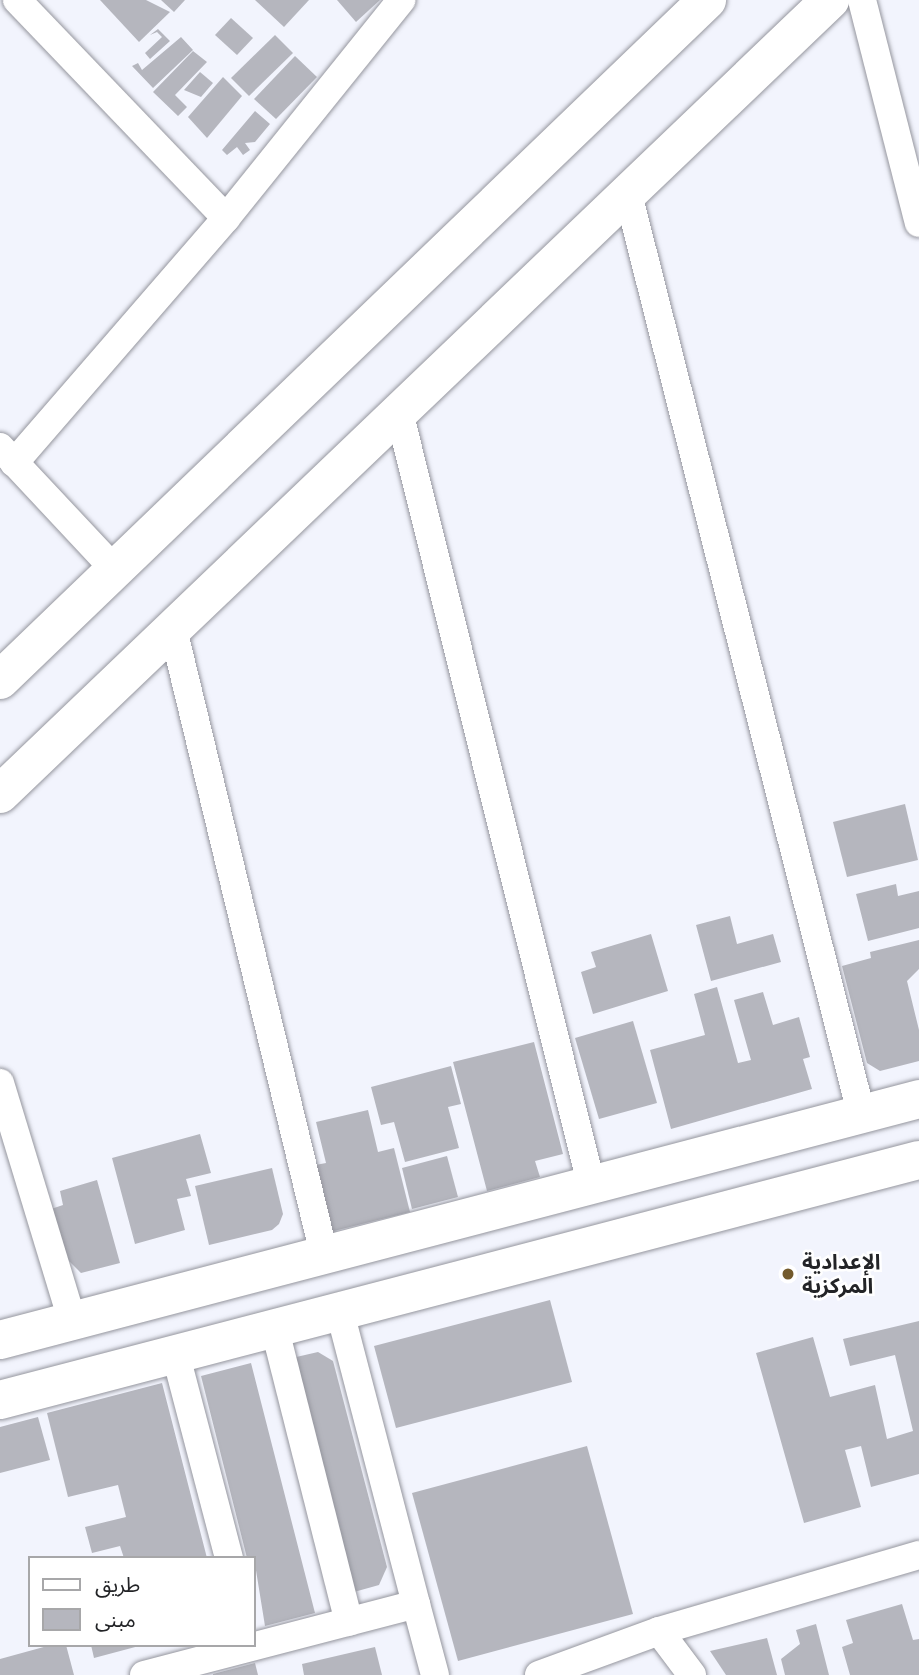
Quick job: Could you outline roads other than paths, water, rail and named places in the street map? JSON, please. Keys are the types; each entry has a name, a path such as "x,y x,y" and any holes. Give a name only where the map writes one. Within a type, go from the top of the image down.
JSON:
{"street":[{"path":"17,0 226,218"},
{"path":"115,570 7,455 226,218 401,0"},
{"path":"0,680 707,0"},
{"path":"0,794 830,0"},
{"path":"862,0 919,223"},
{"path":"628,194 861,1113"},
{"path":"399,412 592,1188"},
{"path":"173,629 324,1255"},
{"path":"0,1083 72,1320"},
{"path":"0,1340 592,1188 919,1099"},
{"path":"0,1400 919,1160"},
{"path":"340,1313 435,1675"},
{"path":"275,1330 349,1622"},
{"path":"176,1356 228,1556"},
{"path":"539,1675 659,1631 919,1555"},
{"path":"256,1645 416,1604"},
{"path":"659,1631 692,1675"},
{"path":"144,1675 248,1647"}],"place":[{"name":"الإعدادية المركزية","path":"788,1274"}]}
